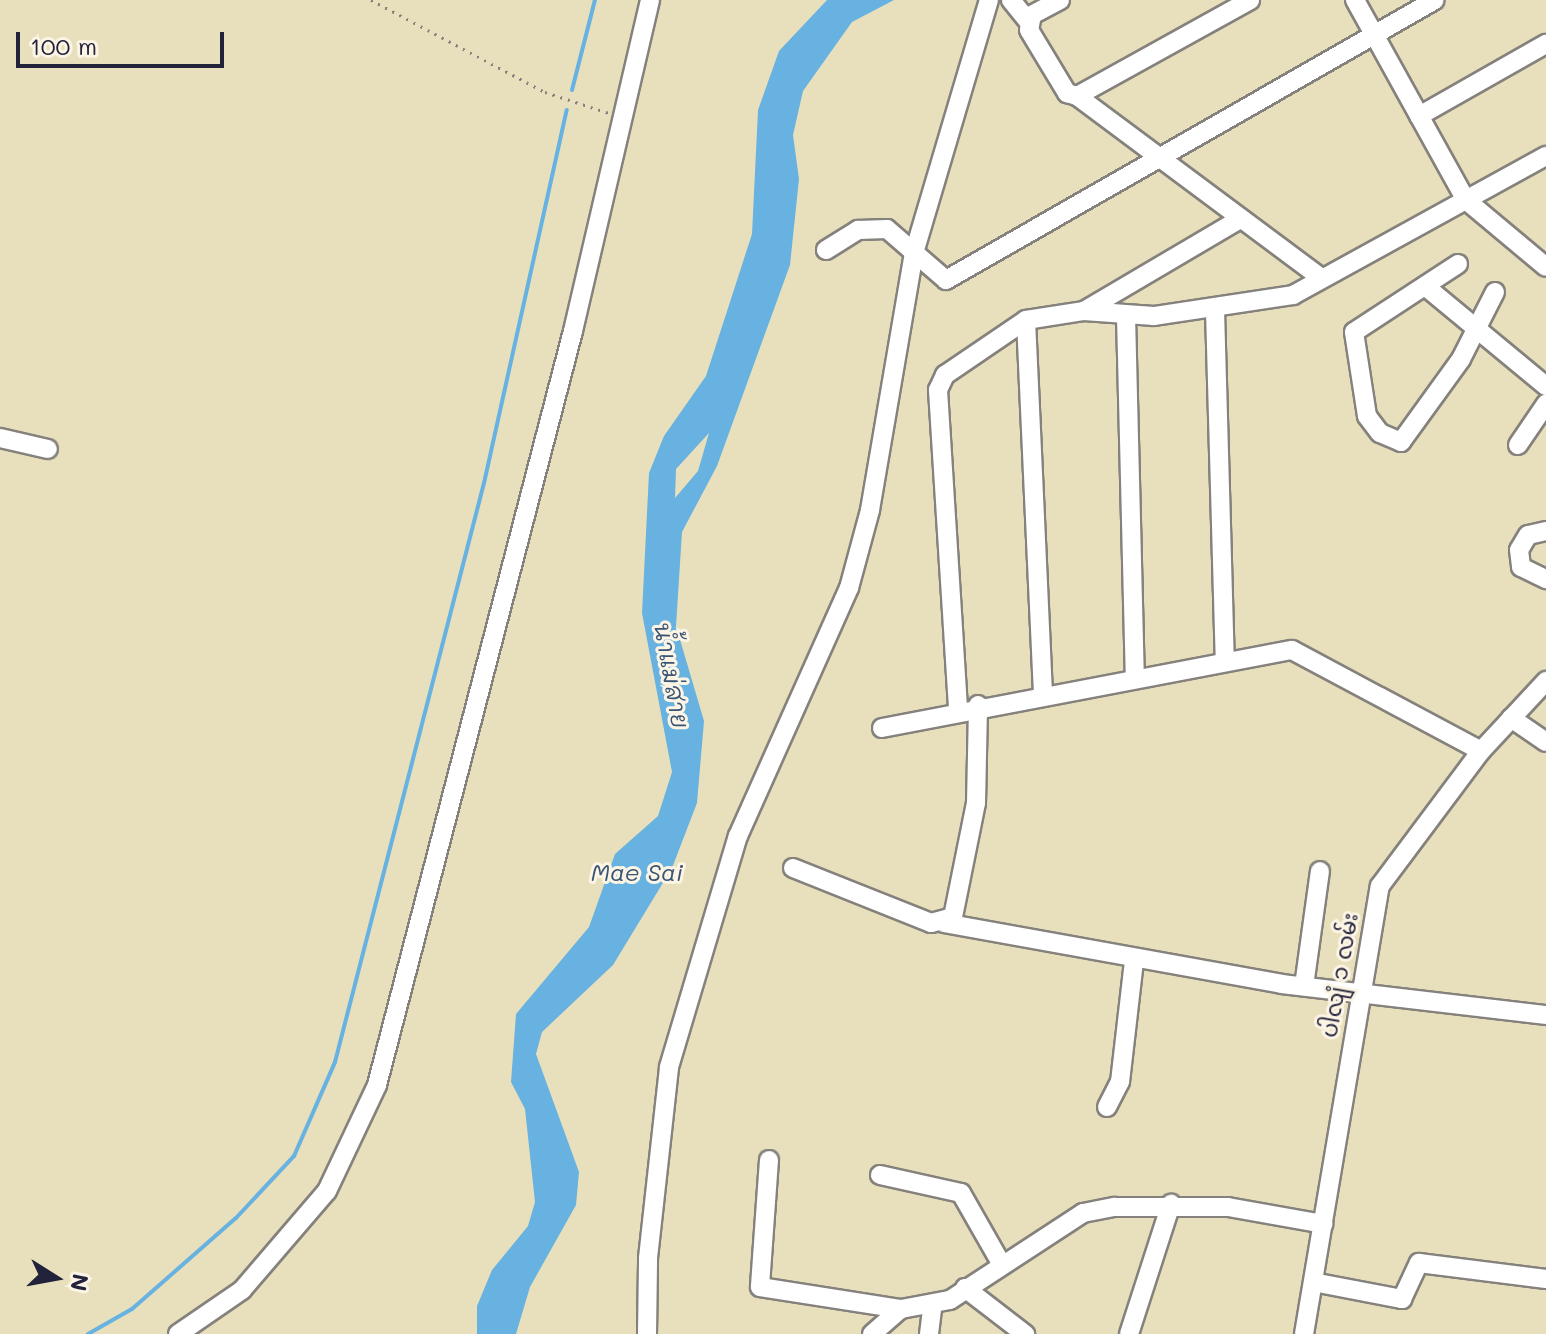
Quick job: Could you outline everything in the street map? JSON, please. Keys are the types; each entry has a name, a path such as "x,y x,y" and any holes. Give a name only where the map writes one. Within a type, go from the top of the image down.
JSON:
{"street":[{"path":"178,1334 242,1290 327,1191 377,1085 624,118 650,0"},
{"path":"647,1334 648,1258 669,1067 738,836 849,588 870,510 914,253 989,0"},
{"path":"1011,0 1028,21 1067,93 1077,96 1162,154 1240,219 1321,278"},
{"path":"1028,21 1060,0"},
{"path":"1077,96 1250,0"},
{"path":"1355,0 1466,200 1546,267"},
{"path":"826,250 875,227 904,238 914,253 946,280 1435,0"},
{"path":"1419,116 1546,44"},
{"path":"958,708 938,390 945,375 1026,320 1084,311 1126,316 1215,310 1293,295 1546,156"},
{"path":"1084,311 1240,219"},
{"path":"1458,264 1354,332 1371,424 1401,442 1474,331 1495,292"},
{"path":"1425,286 1474,331 1546,386"},
{"path":"1215,310 1225,661"},
{"path":"1126,316 1135,678"},
{"path":"1026,320 1043,695"},
{"path":"1518,445 1546,404"},
{"path":"0,421 0,438 48,449"},
{"path":"1546,531 1528,535 1519,550 1521,567 1546,579"},
{"path":"882,728 958,708 1282,650 1310,655 1481,751"},
{"name":"ပါလျံ ၁ လမ်း","path":"1304,1334 1358,993 1380,886 1481,751 1546,681"},
{"path":"944,923 953,917 976,803 978,705"},
{"path":"1511,718 1546,742"},
{"path":"793,868 944,923 1134,961 1304,986 1546,1015"},
{"path":"1304,986 1320,871"},
{"path":"1107,1107 1120,1082 1134,961"},
{"path":"769,1160 760,1287 901,1309 932,1308 1083,1213 1171,1204 1323,1224"},
{"path":"880,1175 961,1193 1001,1263"},
{"path":"1129,1334 1171,1204"},
{"path":"1313,1282 1402,1299 1419,1263 1546,1279"},
{"path":"965,1288 1025,1334"},
{"path":"929,1334 932,1308"},
{"path":"872,1334 901,1309"}],"path":[{"path":"371,0 545,92 624,118"}],"water":[{"name":"Mae Sai","path":"827,0 894,0 852,22 803,91 793,135 799,179 790,265 717,466 682,532 676,626 704,721 697,803 672,868 613,965 542,1032 536,1054 579,1172 576,1205 530,1287 516,1334 477,1334 477,1306 492,1270 528,1226 535,1202 525,1109 511,1082 516,1014 589,927 615,854 658,816 672,772 642,613 649,473 664,436 706,376 752,234 758,110 779,51","holes":["709,433 698,471 675,498 676,469"]}],"waterway":[{"path":"572,90 595,0"},
{"path":"88,1334 132,1309 236,1218 294,1156 335,1062 484,483 567,110"}],"water label":[{"name":"น้ำแม่สาย","path":"672,675"}]}
